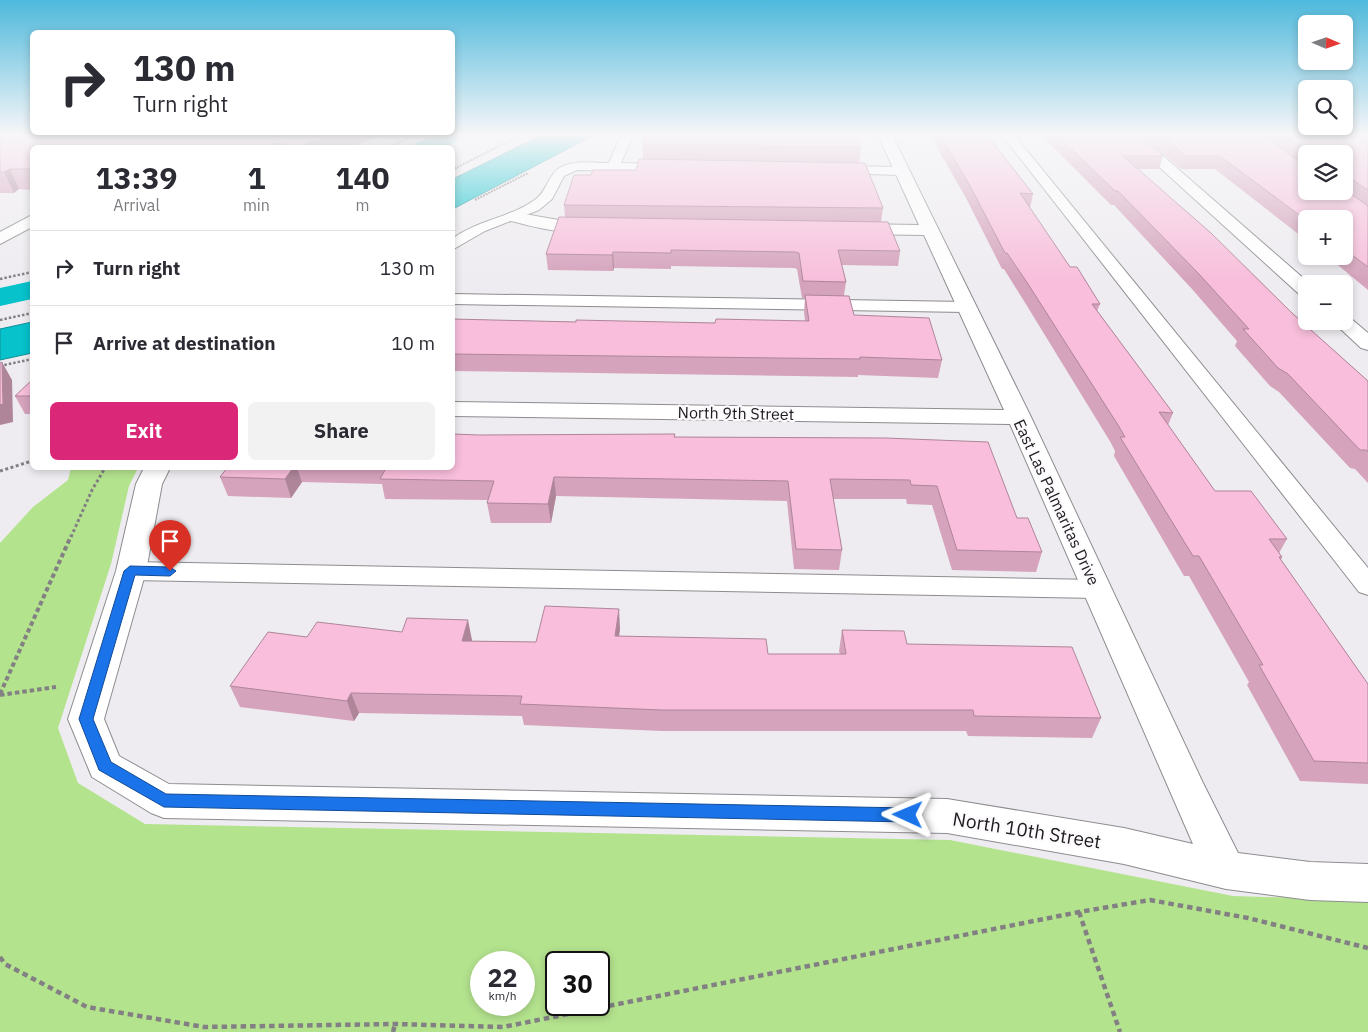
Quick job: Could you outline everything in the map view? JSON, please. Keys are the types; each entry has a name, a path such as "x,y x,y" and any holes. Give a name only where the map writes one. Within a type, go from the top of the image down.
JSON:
{"street":[{"name":"East Las Palmaritas Drive","path":"907,183 1019,417 1188,792 1226,870"},
{"path":"1185,183 1298,283"},
{"path":"513,218 570,226 608,227"},
{"path":"0,239 30,221"},
{"path":"842,229 930,230"},
{"path":"1352,330 1368,344"},
{"name":"North 9th Street","path":"455,410 1019,417"},
{"name":"North 10th Street","path":"156,470 149,484 130,571 92,692 86,719 105,766 164,800 947,816 1124,846 1226,870 1310,881 1368,882"}],"lane":[{"path":"455,244 472,231 513,218 544,200 553,183"},
{"path":"1046,183 1368,586"},
{"path":"455,299 966,307"},
{"path":"130,571 1097,589"}],"path":[{"path":"0,279 30,272"},
{"path":"0,320 30,313"},
{"path":"0,366 30,359"},
{"path":"0,471 30,463"},
{"path":"0,695 92,490 104,470"},
{"path":"0,695 59,686 92,692"},
{"path":"0,957 5,964 87,1007 204,1027 395,1024 503,1027 1079,912 1150,900 1248,918 1368,948"},
{"path":"1079,912 1120,1032"},
{"path":"393,1032 395,1024"}],"green space":[{"path":"70,470 137,470 129,486 111,564 58,728 78,783 145,824 950,840 1233,896 1368,900 1368,1032 0,1032 0,543 33,507 68,480"}],"water":[{"path":"455,183 502,183 455,208"},
{"path":"30,322 30,353 0,360 0,329"}],"building":[{"path":"571,183 873,183 883,208 564,205"},
{"path":"1025,183 1033,194 1020,193 1070,267 1077,267 1100,304 1092,304 1173,413 1159,412 1215,491 1251,491 1287,539 1269,539 1282,557 1279,557 1368,684 1368,763 1314,761 1259,665 1263,665 1199,556 1193,556 1120,437 1125,437 1118,425 1028,284 1007,253 1005,253 969,184"},
{"path":"1107,183 1154,183 1211,233 1298,318 1298,330 1311,330 1368,381 1368,452 1360,450 1288,374 1278,368 1243,329 1249,329 1198,273 1118,191 1115,191"},
{"path":"1256,183 1298,183 1298,200 1353,200 1353,195 1368,206 1368,267 1353,256 1353,210 1298,210 1298,214"},
{"path":"1358,183 1368,183 1368,190"},
{"path":"559,217 888,222 900,251 838,250 846,282 803,281 799,253 795,252 671,250 671,253 613,252 612,255 546,254"},
{"path":"805,295 849,296 854,315 929,318 942,360 860,357 860,359 455,354 455,319 715,323 716,319 809,321"},
{"path":"2,362 3,404 0,405 0,363"},
{"path":"30,382 30,396 15,396"},
{"path":"455,434 675,434 674,437 885,438 988,442 1017,518 1028,518 1042,552 957,550 937,486 911,485 910,480 830,479 842,550 796,549 788,481 554,477 548,504 487,503 494,481 380,479 385,470 455,470"},
{"path":"225,470 292,470 285,479 220,477"},
{"path":"545,606 619,609 615,636 766,639 768,654 846,654 842,630 904,631 907,644 1072,647 1101,718 974,716 973,710 661,710 520,704 522,696 351,693 347,701 230,686 268,632 307,637 317,622 402,632 407,618 468,620 462,641 536,642"}],"waterway":[{"path":"0,297 30,290"}],"route":[{"path":"170,571 130,571 92,692 86,719 105,766 164,800 908,815"}]}
